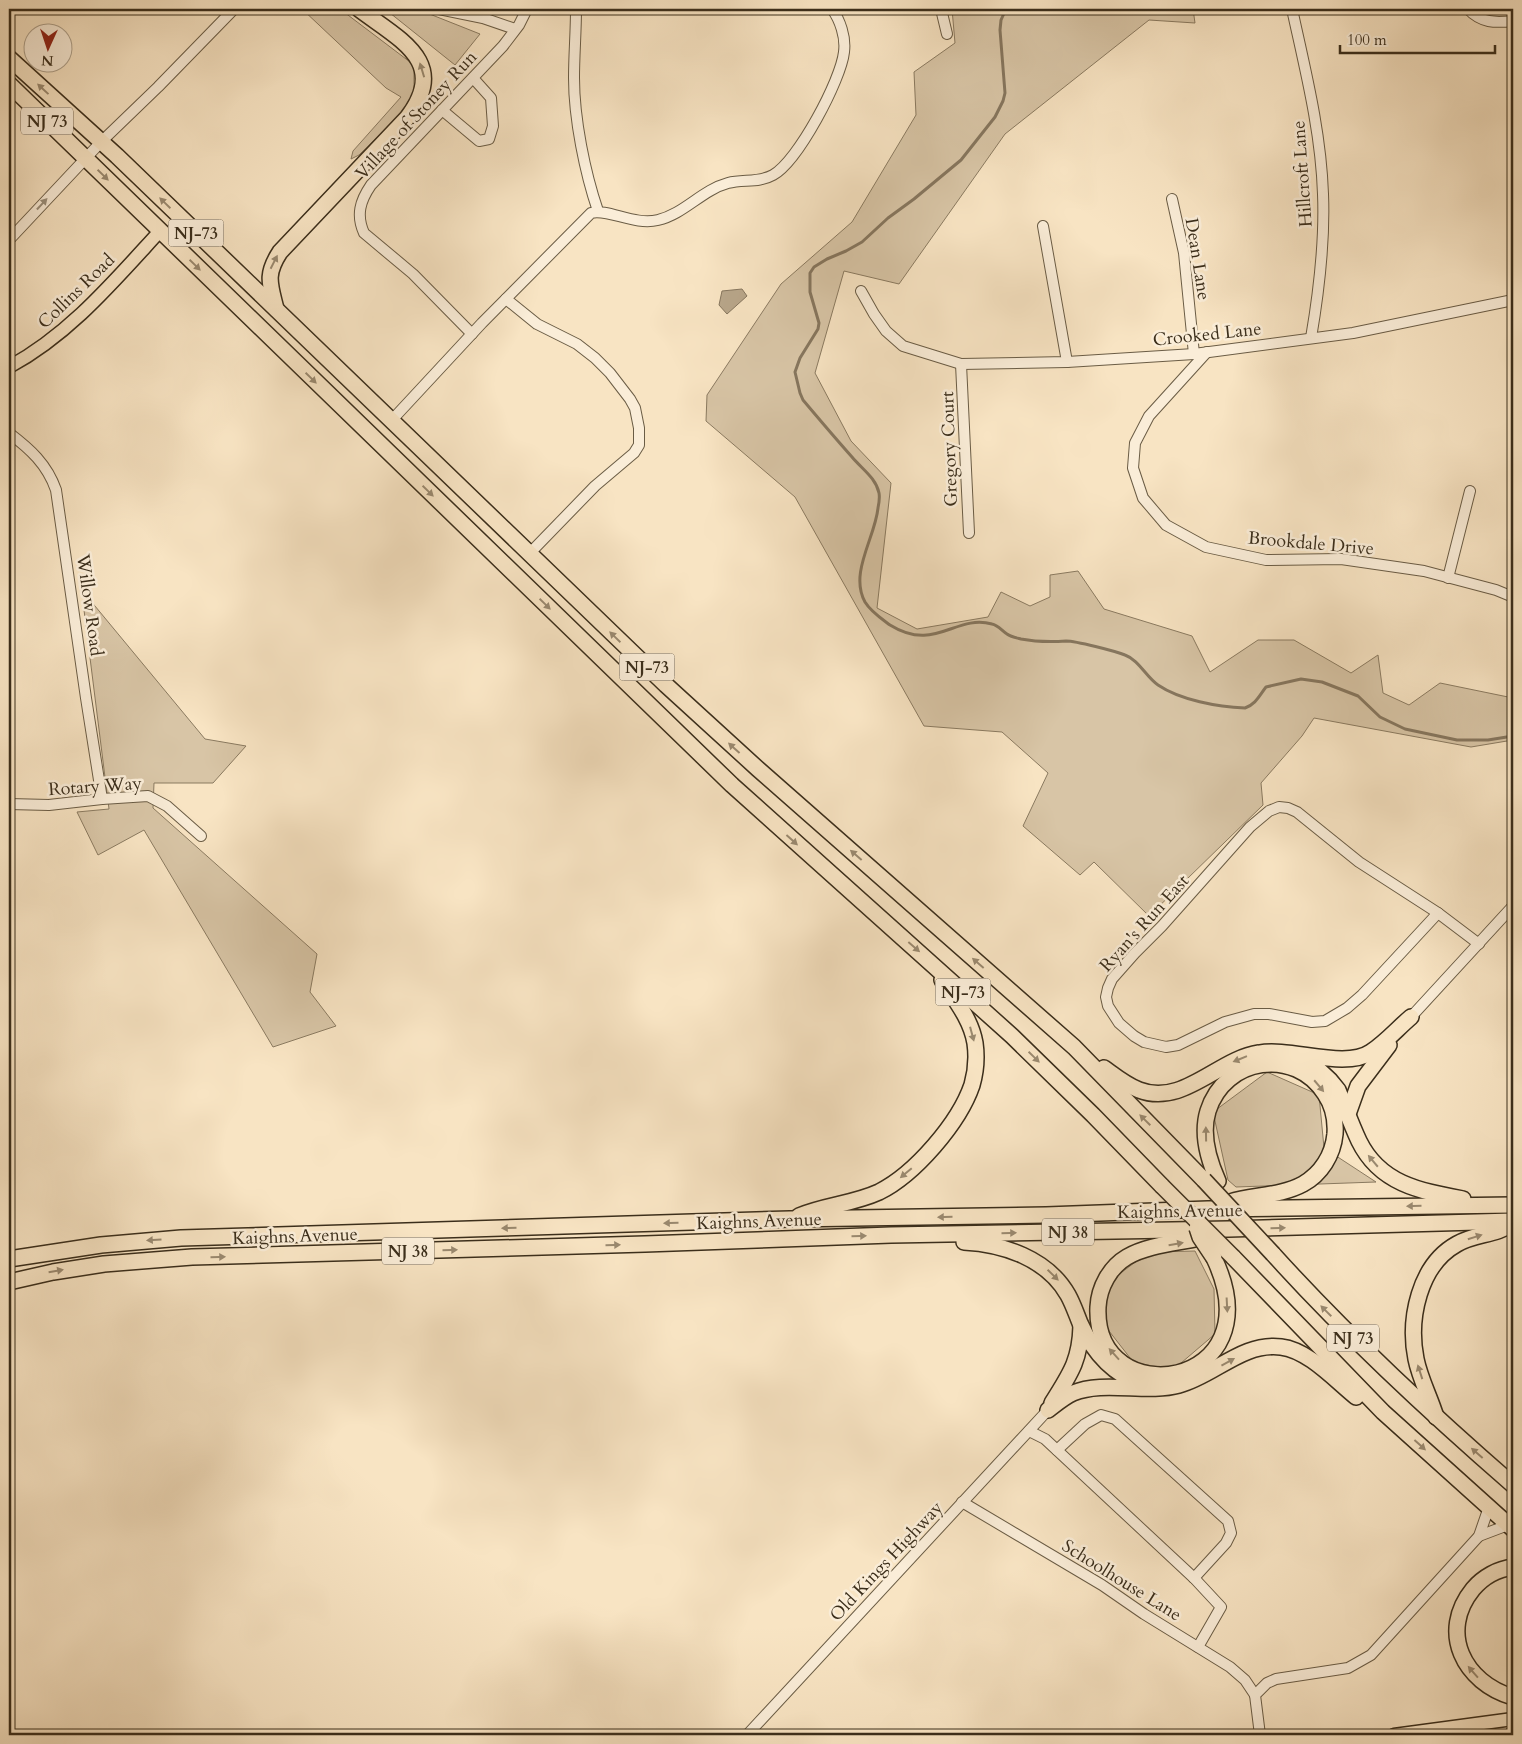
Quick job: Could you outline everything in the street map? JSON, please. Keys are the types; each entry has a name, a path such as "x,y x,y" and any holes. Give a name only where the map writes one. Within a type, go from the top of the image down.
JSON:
{"highway":[{"path":"276,309 270,272 272,264 280,252 407,118 418,104 422,92 424,78 422,66 415,53 359,9"},
{"name":"NJ 73","path":"9,58 101,142"},
{"name":"NJ 73","path":"9,84 85,158"},
{"name":"NJ-73","path":"101,142 720,734 1074,1047 1211,1180"},
{"name":"NJ-73","path":"85,158 732,786 1012,1036 1093,1115 1193,1219"},
{"path":"790,1219 818,1208 860,1199 889,1186 912,1168 928,1152 963,1104 974,1077 976,1059 974,1042 966,1016 930,962"},
{"path":"1074,1047 1131,1087 1157,1094 1181,1090 1233,1061 1251,1054 1269,1052 1341,1059 1357,1058 1371,1052 1411,1017"},
{"path":"1348,1114 1355,1092 1362,1079 1411,1017"},
{"path":"1288,1053 1324,1073 1338,1090 1364,1150 1377,1166 1393,1179 1426,1192 1498,1205"},
{"path":"1208,1209 1237,1200 1296,1188 1320,1171 1332,1148 1335,1131 1334,1113 1331,1105 1317,1084 1310,1077 1295,1068 1276,1064 1249,1067 1227,1081 1215,1094 1206,1120 1211,1180"},
{"name":"NJ 73","path":"1211,1180 1237,1214 1338,1323 1436,1418 1513,1485"},
{"name":"Kaighns Avenue","path":"9,1259 100,1244 181,1238 790,1219 1046,1215 1208,1209 1513,1205"},
{"name":"NJ 73","path":"1193,1219 1233,1257 1383,1412 1511,1527"},
{"path":"1193,1219 1200,1237 1214,1258 1224,1283 1227,1312 1221,1338 1211,1353 1198,1365 1172,1375 1146,1374 1122,1362 1105,1343 1098,1318 1100,1293 1109,1273 1120,1262 1134,1253 1151,1248 1193,1241 1229,1229"},
{"path":"1436,1418 1419,1372 1414,1351 1414,1323 1423,1285 1432,1268 1450,1248 1477,1236 1503,1230 1513,1222"},
{"name":"Kaighns Avenue","path":"9,1282 53,1272 104,1264 192,1258 908,1234 1513,1222"},
{"path":"908,1234 990,1245 1012,1251 1032,1260 1049,1271 1062,1285 1096,1352 1110,1367 1127,1378 1150,1388"},
{"path":"1048,1410 1076,1363 1080,1345 1081,1324"},
{"path":"1048,1410 1066,1397 1087,1389 1150,1388 1185,1384 1248,1351 1265,1347 1282,1347 1304,1355 1359,1400 1383,1412"},
{"path":"1513,1567 1492,1574 1476,1586 1462,1607 1457,1640 1462,1657 1472,1673 1487,1686 1513,1697"}],"main road":[{"name":"Collins Road","path":"9,367 39,349 68,327 160,231"},
{"path":"1394,1735 1513,1719"}],"street":[{"path":"9,240 85,158 234,9"},
{"path":"439,9 483,18 515,30"},
{"name":"Village of Stoney Run","path":"472,334 413,274 364,234 359,214 365,194 371,185 503,46 527,9"},
{"path":"576,9 574,79 576,113 592,194 598,211"},
{"path":"392,421 472,334 591,213 598,211 626,219 657,220 673,214 718,186 730,182 764,179 774,175 791,159 838,75 844,50 840,25 832,9"},
{"path":"941,9 947,34"},
{"name":"Hillcroft Lane","path":"1292,9 1311,96 1323,192 1323,230 1318,299 1311,338"},
{"path":"1468,9 1486,22 1513,21"},
{"path":"442,110 479,141 489,139 494,126 491,98 473,78"},
{"name":"Dean Lane","path":"1172,199 1184,253 1194,354"},
{"path":"1044,226 1067,362"},
{"name":"Crooked Lane","path":"861,292 886,331 903,346 961,364 1067,362 1194,354 1353,333 1513,300"},
{"path":"506,299 537,324 577,344 605,368 630,398 639,428 639,445 634,453 596,486 530,554"},
{"name":"Brookdale Drive","path":"1207,352 1149,416 1135,443 1133,468 1144,498 1166,524 1206,547 1266,560 1341,560 1424,571 1513,597"},
{"name":"Gregory Court","path":"961,364 969,533"},
{"name":"Willow Road","path":"9,433 39,459 56,490 102,799"},
{"path":"1448,578 1470,491"},
{"name":"Rotary Way","path":"9,804 49,805 148,796 168,806 201,836"},
{"name":"Ryan's Run East","path":"1438,912 1362,995 1347,1008 1325,1021 1312,1022 1269,1014 1254,1014 1225,1022 1178,1045 1166,1047 1144,1042 1126,1030 1112,1015 1108,1006 1106,997 1108,988 1119,971 1162,926 1250,827 1269,811 1279,808 1288,808 1298,812 1359,862 1438,912 1479,944"},
{"path":"1411,1017 1513,906"},
{"name":"Old Kings Highway","path":"747,1735 1048,1410"},
{"path":"1057,1450 1085,1424 1101,1415 1115,1419 1228,1521 1231,1533 1226,1543 1194,1578"},
{"path":"1029,1430 1045,1439 1057,1450 1194,1578 1221,1607 1198,1647"},
{"name":"Schoolhouse Lane","path":"962,1502 1102,1585 1230,1668 1245,1680 1255,1695"},
{"path":"1260,1735 1255,1695 1267,1683 1276,1679 1348,1668 1371,1655 1479,1536 1489,1507"},
{"path":"1479,1536 1511,1527"}],"shaded area":[{"path":"302,9 340,9 414,65 414,94 405,110 359,155 351,159 353,151 401,97 386,88"},
{"path":"385,9 417,9 480,34 455,65"},
{"path":"952,9 1193,9 1195,23 1149,20 1005,134 899,284 844,271 815,373 851,441 891,483 877,608 917,629 988,617 1001,592 1030,606 1050,597 1050,575 1078,571 1104,609 1192,636 1210,672 1258,640 1294,640 1351,673 1378,655 1383,693 1409,705 1440,683 1513,698 1513,740 1471,747 1314,718 1302,736 1261,783 1263,805 1149,916 1094,862 1080,875 1023,826 1048,773 1002,732 924,726 795,497 706,421 707,395 781,284 852,222 916,115 914,72 955,43"},
{"path":"742,289 747,296 727,314 719,305 722,291"},
{"path":"90,600 205,739 246,746 213,783 154,783 153,808 317,954 310,992 336,1026 273,1047 144,830 98,855 77,812 109,809 84,610"},
{"path":"1267,1072 1319,1095 1324,1148 1376,1182 1236,1187 1228,1180 1213,1112"},
{"path":"1195,1251 1214,1289 1215,1334 1174,1369 1134,1363 1102,1322 1110,1281 1146,1254"}],"waterway":[{"path":"1006,9 1001,20 1000,30 1005,93 995,117 961,160 888,218 862,242 827,259 814,267 810,273 810,292 819,323 818,329 800,358 795,372 803,400 868,474 875,483 879,493 876,519 861,567 861,591 867,606 890,625 906,633 932,634 979,622 994,625 1009,635 1021,639 1044,642 1071,641 1113,651 1130,657 1154,682 1167,690 1188,699 1211,704 1245,708 1255,702 1266,687 1301,679 1322,682 1358,696 1380,717 1405,729 1457,740 1488,740 1513,736"}]}
